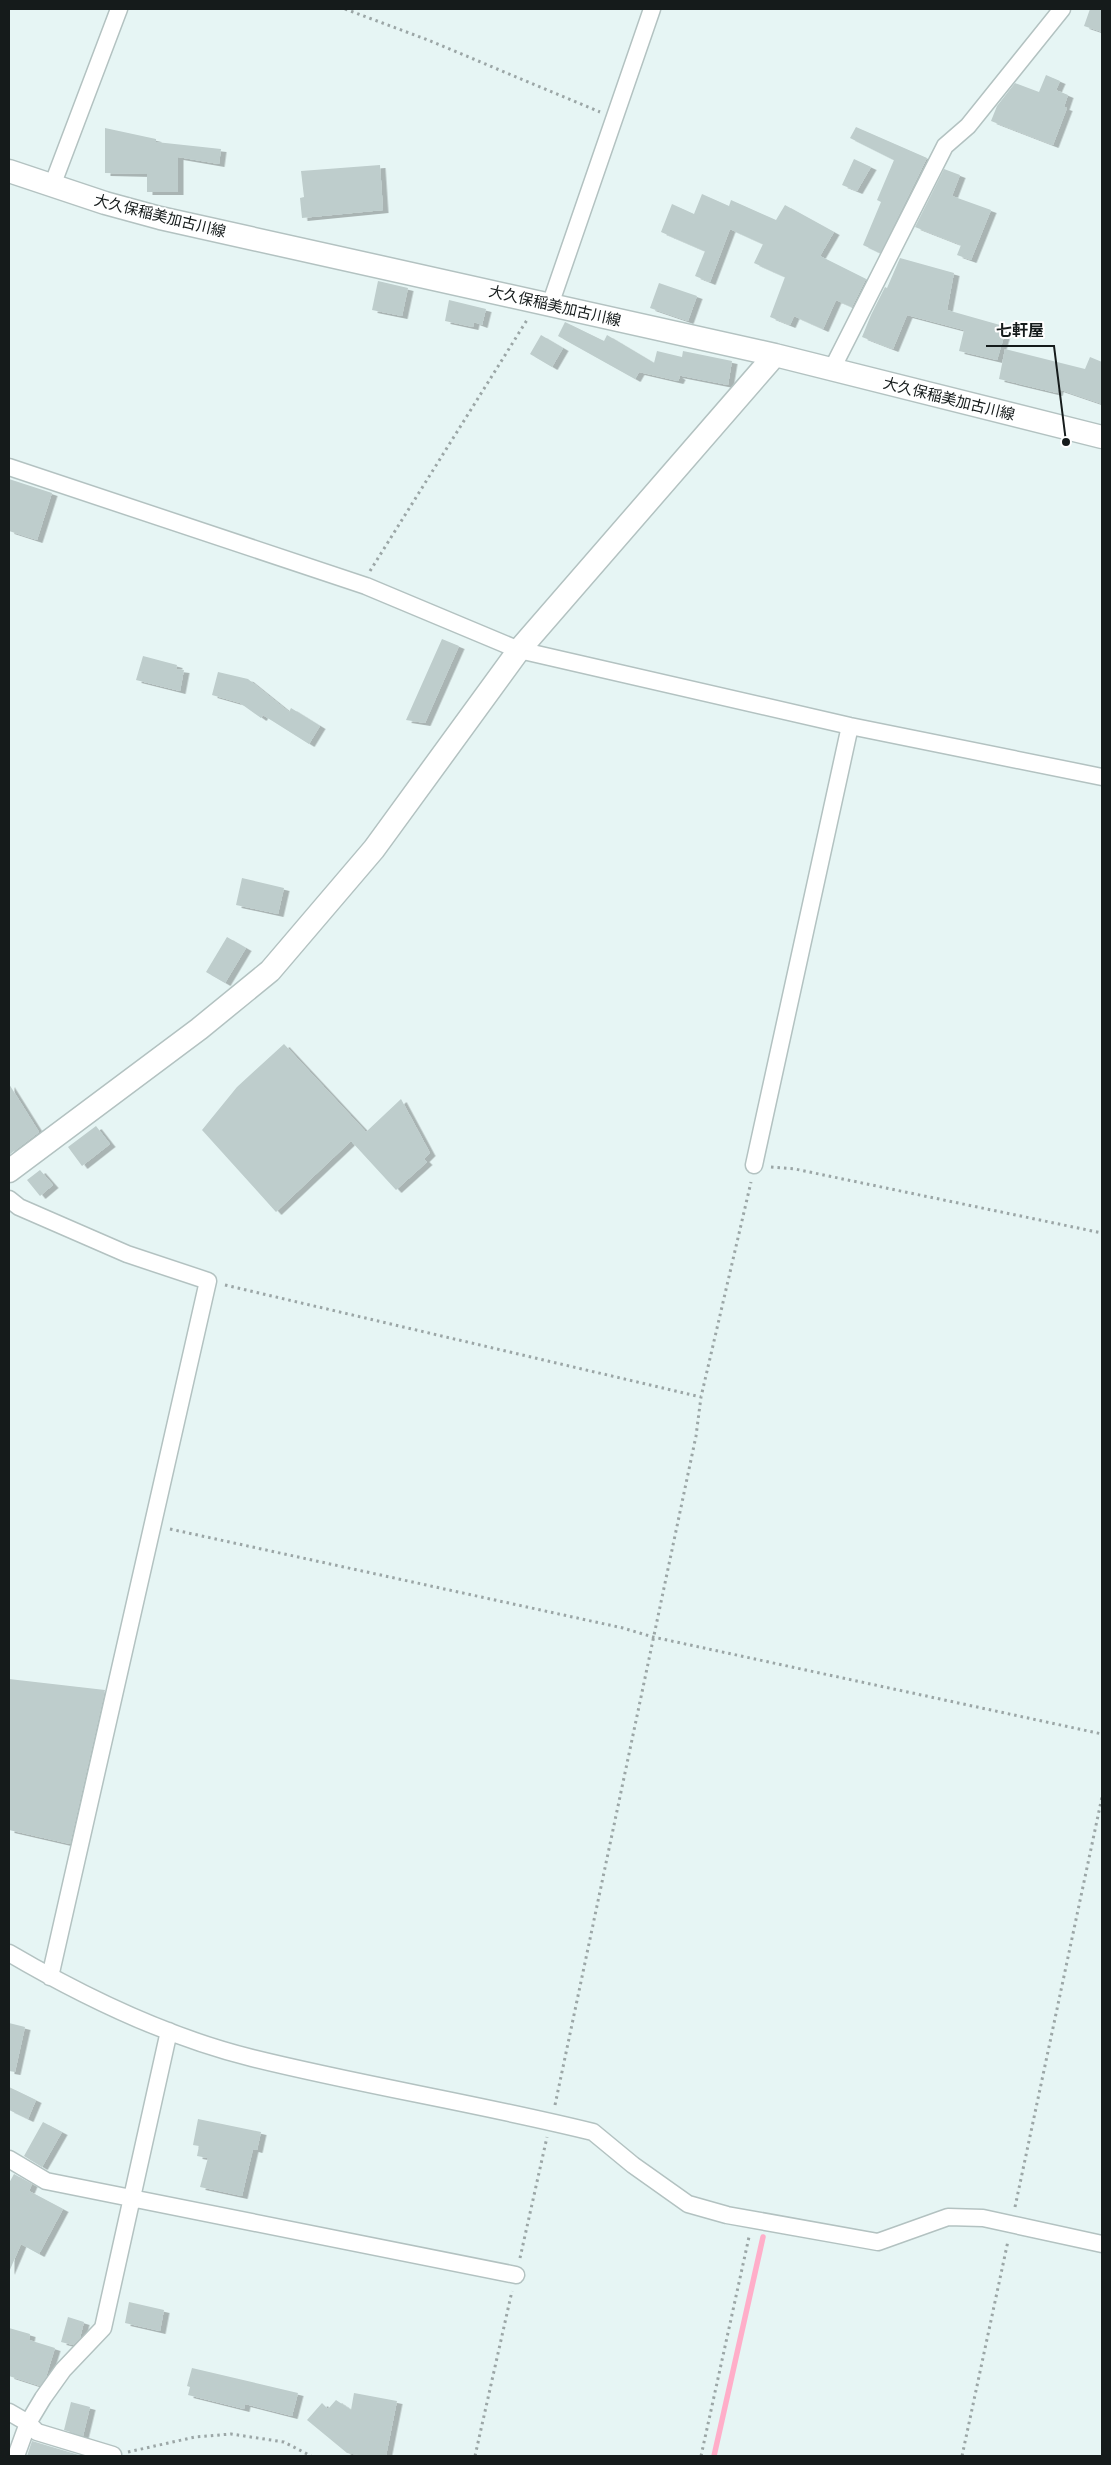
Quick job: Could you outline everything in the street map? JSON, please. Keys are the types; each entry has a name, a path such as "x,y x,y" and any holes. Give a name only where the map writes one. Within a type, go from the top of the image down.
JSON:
{"street":[{"path":"52,186 119,9"},
{"path":"542,303 614,119 652,9"},
{"path":"832,369 945,146 968,126 1062,9"},
{"name":"大久保稲美加古川線","path":"9,171 52,186 160,218 774,355 1102,437"},
{"path":"9,1171 199,1029 270,971 374,849 519,650 774,355"},
{"path":"9,467 366,586 519,650 850,726 1102,777"},
{"path":"754,1165 850,726"},
{"path":"9,1199 19,1207 127,1254 208,1281 50,1977"},
{"path":"9,1954 50,1977 169,2031 250,2058 593,2132 633,2165 688,2204 753,2220 780,2223 878,2242 948,2217 983,2218 1012,2223 1102,2244"},
{"path":"16,2456 28,2423 63,2370 103,2328 169,2031"},
{"path":"9,2159 46,2181 516,2276"},
{"path":"9,2412 28,2423 36,2432 113,2455"}],"path":[{"path":"346,9 428,40 614,119"},
{"path":"366,586 371,567 527,322 542,303"},
{"path":"550,2122 696,1436 701,1397 754,1165 795,1170 1102,1233"},
{"path":"208,1281 293,1299 701,1397"},
{"path":"152,1525 623,1628 653,1637 1102,1734"},
{"path":"962,2456 1102,1797"},
{"path":"701,2456 753,2220"},
{"path":"113,2455 195,2437 231,2434 284,2442 312,2456"}],"building":[{"path":"1090,9 1102,9 1102,32 1084,26"},
{"path":"1046,75 1060,81 1056,90 1068,95 1064,107 1067,108 1053,145 991,121 997,106 1015,83 1039,92"},
{"path":"856,127 927,158 880,253 863,245 881,202 877,200 894,160 850,138"},
{"path":"105,128 156,139 156,142 221,149 219,164 178,157 178,192 147,192 147,174 105,173"},
{"path":"854,159 871,167 857,191 842,185"},
{"path":"380,165 383,210 302,218 300,198 304,197 301,171"},
{"path":"944,169 960,175 952,196 991,210 971,260 957,255 961,245 915,227"},
{"path":"702,194 729,206 731,200 776,220 785,205 834,232 820,256 866,279 852,307 836,300 823,329 794,316 790,325 770,317 785,277 754,263 763,244 730,229 710,282 695,276 705,251 661,232 672,204 694,214"},
{"path":"900,258 954,273 947,310 1007,327 997,360 959,351 964,330 907,315 893,349 862,337"},
{"path":"378,281 408,288 402,316 372,310"},
{"path":"659,283 697,296 688,321 650,308"},
{"path":"449,300 486,309 482,325 474,322 473,327 445,321"},
{"path":"565,322 604,341 607,335 654,363 657,351 682,357 683,351 732,361 728,385 677,375 680,377 678,381 639,372 635,379 558,336"},
{"path":"541,335 563,348 552,367 530,354"},
{"path":"1005,349 1085,369 1090,357 1102,362 1102,404 1058,389 1057,393 999,379"},
{"path":"9,479 52,493 37,540 9,531"},
{"path":"442,639 459,646 425,723 406,720"},
{"path":"143,656 177,665 176,669 184,670 180,691 136,680"},
{"path":"218,672 248,679 289,712 291,708 320,726 309,744 263,715 261,718 240,703 212,695"},
{"path":"242,878 284,888 278,914 236,905"},
{"path":"227,937 246,948 225,983 206,972"},
{"path":"284,1044 366,1132 401,1099 430,1153 424,1159 427,1162 396,1190 351,1141 276,1212 202,1130 237,1087"},
{"path":"9,1084 39,1132 9,1155"},
{"path":"96,1126 110,1144 82,1166 68,1147"},
{"path":"40,1170 53,1185 40,1196 27,1180"},
{"path":"9,1679 105,1690 70,1844 9,1830"},
{"path":"9,2023 25,2027 15,2072 9,2071"},
{"path":"9,2087 36,2100 28,2119 9,2110"},
{"path":"198,2119 261,2132 257,2150 253,2149 242,2196 200,2187 208,2158 197,2156 199,2146 193,2145"},
{"path":"43,2122 62,2132 42,2167 24,2156"},
{"path":"14,2174 32,2184 29,2191 63,2209 39,2254 21,2244 9,2272 9,2183"},
{"path":"129,2302 164,2310 160,2331 125,2323"},
{"path":"68,2317 84,2322 80,2338 73,2345 61,2342"},
{"path":"9,2328 30,2334 29,2340 55,2348 46,2377 40,2386 9,2376"},
{"path":"192,2368 298,2393 292,2416 245,2404 244,2409 188,2395 190,2387 187,2386"},
{"path":"354,2393 397,2401 386,2456 365,2456 347,2453 307,2420 322,2403 328,2409 336,2400 351,2410"},
{"path":"71,2402 90,2407 83,2436 64,2430"},
{"path":"32,2441 79,2455 27,2456"}],"waterway":[{"path":"714,2456 763,2237"}],"place":[{"name":"七軒屋","path":"1066,442"}]}
